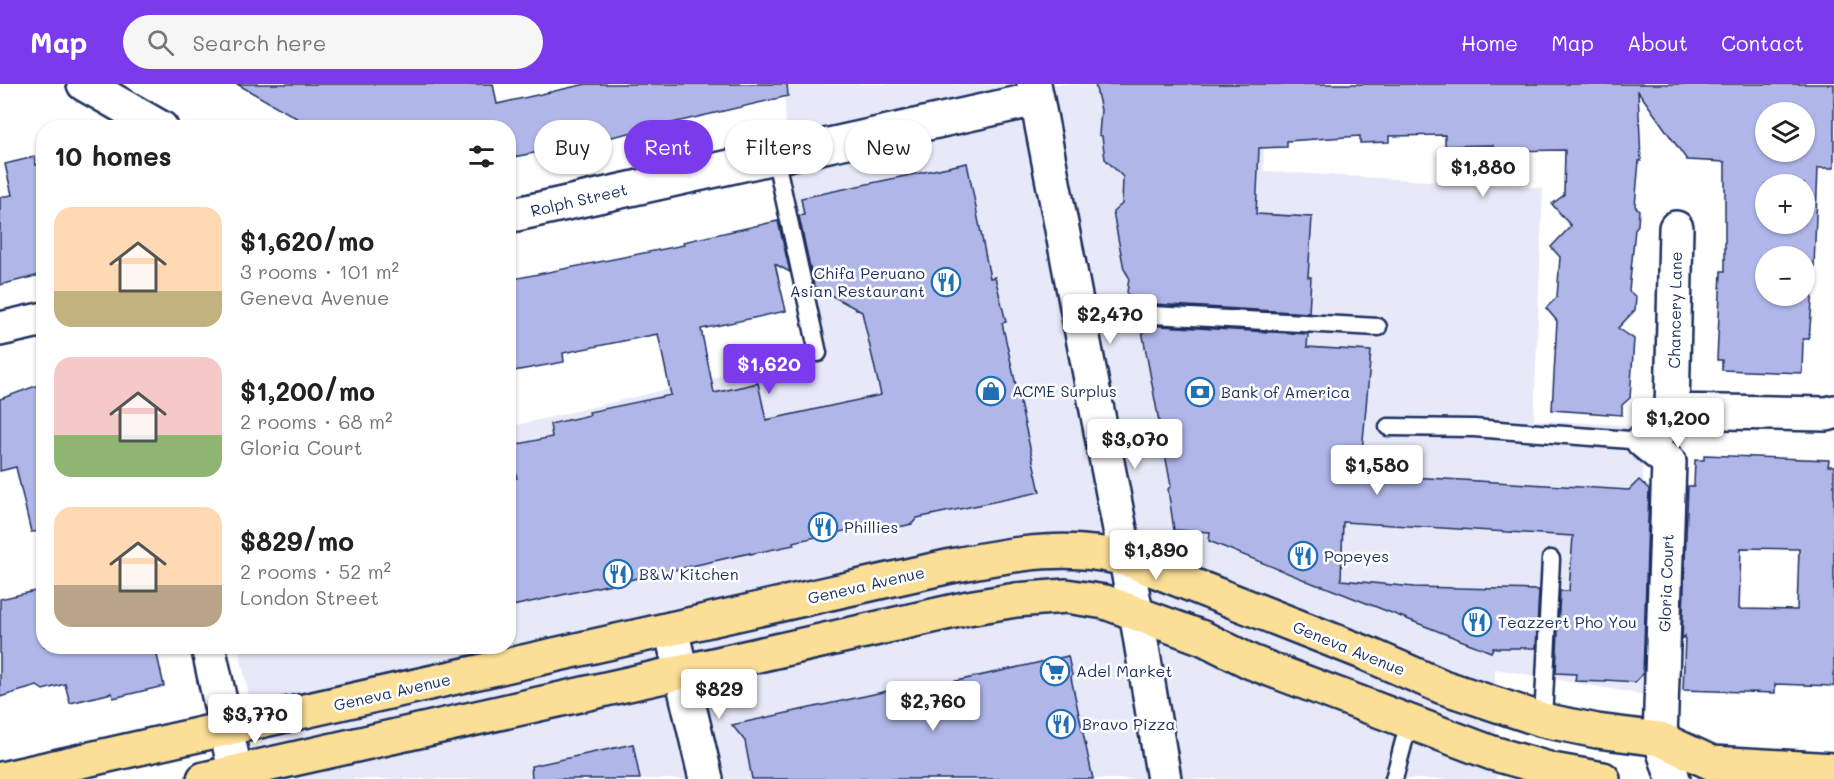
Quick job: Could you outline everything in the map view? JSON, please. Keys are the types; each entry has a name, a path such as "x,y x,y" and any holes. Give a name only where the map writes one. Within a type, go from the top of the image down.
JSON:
{"main road":[{"name":"Geneva Avenue","path":"1,779 951,566 1011,555 1055,552 1094,553 1126,559 1365,653 1443,687 1543,720 1597,731 1660,739 1701,771 1834,770"},
{"path":"225,777 968,608 1016,600 1070,596 1105,602 1136,612 1203,638 1251,662 1492,753 1552,770 1603,779"}],"street":[{"path":"84,84 148,120"},
{"path":"1036,91 1136,612 1164,779"},
{"name":"Rolph Street","path":"833,142 1036,91"},
{"name":"Rolph Street","path":"516,214 725,167"},
{"name":"Chancery Lane","path":"1672,411 1676,228"},
{"path":"0,329 36,321"},
{"path":"1643,441 1657,434 1672,411 1827,414 1834,412"},
{"name":"Gloria Court","path":"1643,441 1669,462 1660,739 1673,779"},
{"path":"671,629 706,779"},
{"path":"210,654 226,729 225,777"}],"lane":[{"path":"779,174 818,353"},
{"path":"1078,311 1378,327"},
{"path":"1388,427 1474,428 1643,441"},
{"path":"1543,720 1551,559"},
{"path":"1394,779 1409,722"}],"shaded area":[{"path":"784,84 1262,84 1264,171 1543,188 1534,420 1641,426 1652,696 1495,669 1497,779 268,779 240,654 516,654 516,425 818,353 789,199 788,174 833,174 833,120 786,120"}],"building":[{"path":"237,84 493,84 497,104 586,84 787,84 788,96 685,120 624,120 624,134 612,137 612,120 534,120 534,153 516,156 516,120 300,120"},
{"path":"1095,84 1834,84 1834,168 1818,168 1815,246 1755,246 1755,306 1812,306 1809,339 1803,339 1802,373 1722,370 1722,360 1717,360 1721,271 1725,271 1725,162 1687,160 1638,91 1641,161 1639,161 1635,206 1639,210 1629,291 1636,297 1635,310 1618,328 1634,339 1630,398 1622,405 1622,415 1552,410 1557,321 1546,308 1557,297 1560,257 1551,247 1571,226 1552,204 1564,195 1565,150 1493,151 1493,145 1445,146 1445,135 1389,136 1389,142 1360,143 1360,136 1287,141 1287,147 1259,148 1256,214 1312,217 1308,277 1311,277 1309,313 1135,303 1127,293 1129,277 1124,269 1113,212 1122,204 1123,177 1105,159 1102,136 1099,135 1101,110"},
{"path":"34,157 36,165 36,276 0,285 0,197 12,195 5,164"},
{"path":"967,163 990,278 995,277 1006,322 1002,323 1040,492 917,518 912,524 881,531 876,524 793,542 794,545 516,605 516,445 552,437 550,424 590,415 589,412 671,395 658,334 563,353 564,362 516,371 516,278 684,245 683,242 778,221 790,272 775,264 786,311 701,329 714,393 758,383 766,420 881,395 862,312 814,286 799,216 804,215 801,198 915,174 932,174 932,170"},
{"path":"1141,325 1308,334 1307,347 1371,351 1360,474 1629,490 1639,480 1649,489 1643,674 1635,682 1606,680 1606,682 1575,681 1576,674 1556,673 1560,591 1569,591 1573,536 1343,522 1341,580 1414,587 1539,590 1536,648 1493,648 1491,652 1209,541 1210,532 1174,530 1168,489 1171,486"},
{"path":"36,386 36,532 31,532 16,467 0,471 0,399"},
{"path":"1704,455 1829,460 1828,466 1834,466 1834,686 1775,684 1775,693 1683,690 1685,636 1682,639 1688,486 1694,486 1695,460 1704,460","holes":["1741,548 1799,549 1797,610 1739,609"]},
{"path":"36,591 36,654 157,654 164,686 113,698 112,693 70,703 65,684 43,690 37,686 0,697 0,599"},
{"path":"1068,656 1093,779 752,779 745,741 732,725 906,687 907,692"},
{"path":"633,744 640,779 532,779 531,766"}],"place":[{"name":"Chifa Peruano Asian Restaurant","path":"946,282"},
{"name":"ACME Surplus","path":"991,391"},
{"name":"Bank of America","path":"1200,392"},
{"name":"Phillies","path":"823,527"},
{"name":"Popeyes","path":"1303,556"},
{"name":"B&W Kitchen","path":"618,574"},
{"name":"Teazzert Pho You","path":"1477,622"},
{"name":"Adel Market","path":"1055,671"},
{"name":"Bravo Pizza","path":"1061,724"}]}
